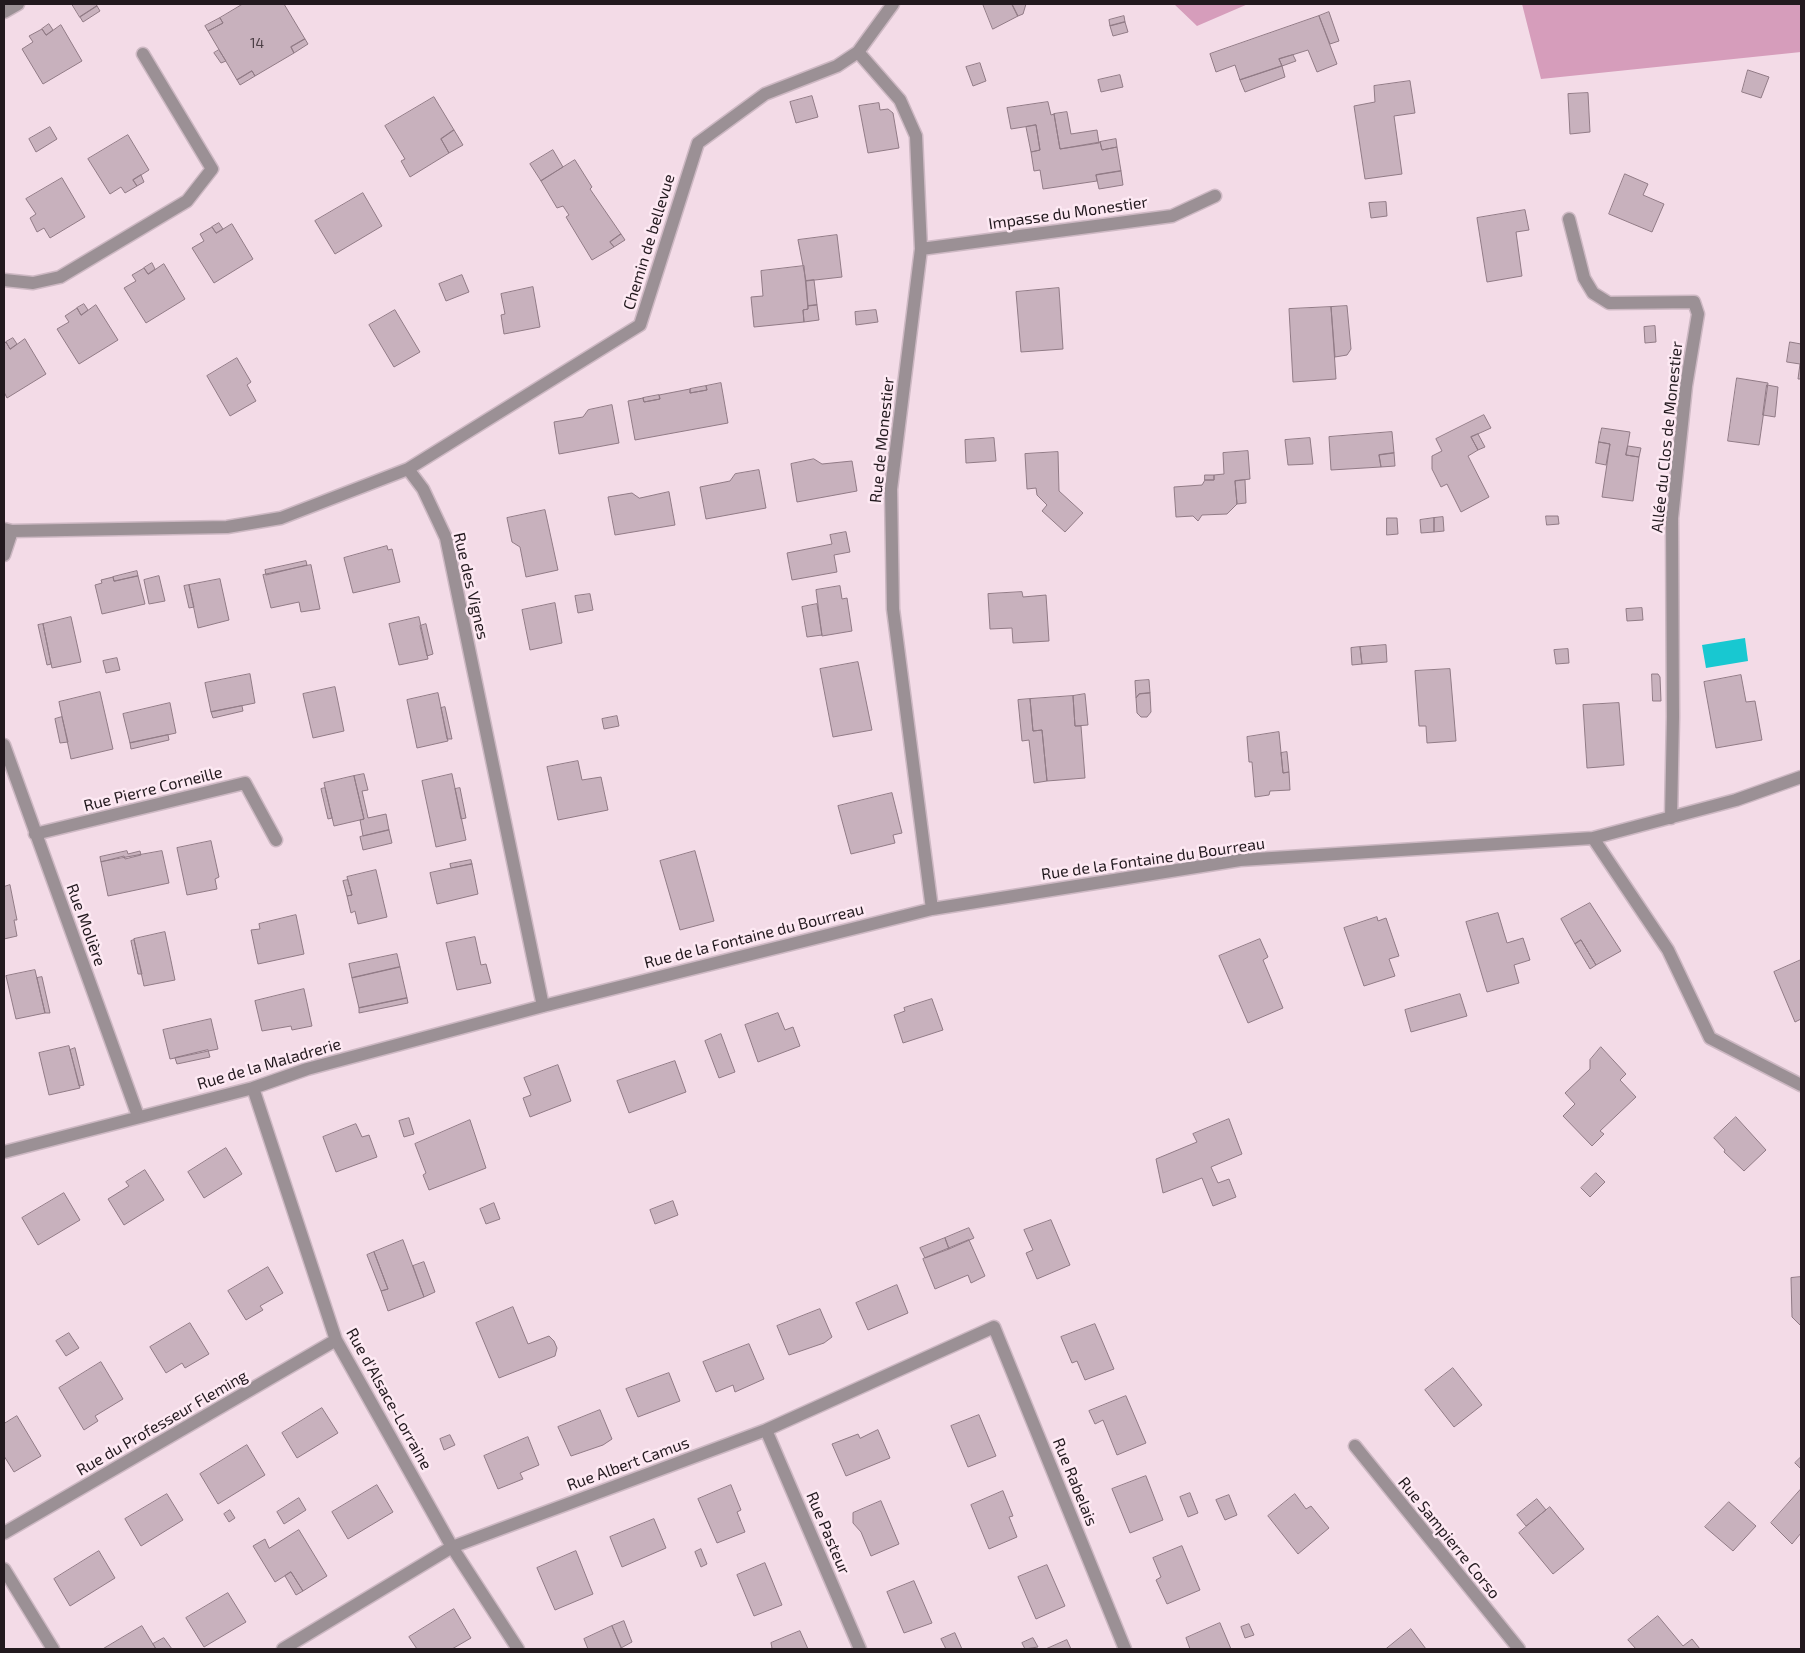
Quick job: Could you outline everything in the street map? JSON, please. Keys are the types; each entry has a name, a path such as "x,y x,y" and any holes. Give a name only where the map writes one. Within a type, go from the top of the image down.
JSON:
{"street":[{"path":"4,12 18,4"},
{"name":"Chemin de bellevue","path":"408,469 640,325 698,143 765,94 837,66 858,52 893,4"},
{"name":"Rue de Monestier","path":"858,52 900,100 916,136 921,249 891,489 893,608 932,908"},
{"path":"4,280 33,283 60,277 187,201 212,169 143,54"},
{"name":"Impasse du Monestier","path":"921,249 1172,216 1214,196"},
{"name":"Allée du Clos de Monestier","path":"1570,219 1584,278 1593,292 1609,303 1694,302 1698,314 1686,386 1672,518 1673,717 1670,818"},
{"path":"4,555 8,530 236,525 281,518 408,469"},
{"name":"Rue des Vignes","path":"408,469 423,489 446,538 543,1006"},
{"name":"Rue Molière","path":"4,745 138,1116"},
{"name":"Rue de la Fontaine du Bourreau","path":"543,1006 932,908 1240,860 1593,838 1736,800 1801,776"},
{"name":"Rue Pierre Corneille","path":"36,834 245,783 276,840"},
{"path":"1593,838 1668,950 1710,1038 1801,1085"},
{"name":"Rue de la Maladrerie","path":"4,1152 252,1088 307,1068 543,1006"},
{"name":"Rue d'Alsace-Lorraine","path":"252,1088 336,1340 452,1547 518,1649"},
{"name":"Rue Albert Camus","path":"282,1649 452,1547 766,1430 994,1327"},
{"name":"Rue Rabelais","path":"994,1327 1125,1649"},
{"name":"Rue du Professeur Fleming","path":"4,1533 336,1340"},
{"name":"Rue Pasteur","path":"766,1430 860,1649"},
{"name":"Rue Sampierre Corso","path":"1354,1446 1519,1649"},
{"path":"4,1568 53,1649"}],"shaded area":[{"path":"1174,4 1248,4 1197,26"},
{"path":"1522,4 1801,4 1801,52 1541,79"}],"water":[{"path":"1745,638 1748,661 1706,668 1702,645"}],"building":[{"path":"72,4 96,4 97,6 80,17"},
{"path":"243,4 284,4 305,39 291,47 294,53 255,76 252,71 237,80 208,31 223,23 220,18"},
{"path":"983,4 1012,4 1018,16 993,29"},
{"path":"1012,4 1026,4 1023,14 1018,16"},
{"path":"97,6 100,11 83,22 80,17"},
{"path":"1329,12 1339,41 1330,44 1319,16"},
{"path":"1124,16 1125,22 1110,26 1109,20"},
{"path":"1319,16 1337,64 1317,72 1308,50 1279,59 1282,66 1240,80 1235,65 1216,72 1210,54"},
{"path":"220,18 223,23 208,31 205,26"},
{"path":"1125,22 1128,32 1113,36 1110,26"},
{"path":"49,24 53,30 46,35 42,29"},
{"path":"61,25 82,61 43,84 22,49 33,42 29,36 42,29 46,35"},
{"path":"305,39 308,44 294,53 291,47"},
{"path":"219,50 226,61 221,63 214,53"},
{"path":"1293,55 1296,61 1282,66 1279,59"},
{"path":"980,63 986,81 973,86 966,67"},
{"path":"1282,66 1285,77 1245,92 1240,80"},
{"path":"1748,70 1769,77 1761,98 1742,92"},
{"path":"252,71 255,76 240,85 237,80"},
{"path":"1120,75 1123,87 1101,92 1098,80"},
{"path":"1410,81 1415,113 1394,116 1402,174 1365,179 1354,106 1375,102 1374,86"},
{"path":"1588,93 1590,132 1570,134 1568,94"},
{"path":"812,96 818,117 796,123 790,102"},
{"path":"434,97 454,130 441,139 449,153 410,177 401,161 405,159 385,126"},
{"path":"1048,102 1051,115 1054,114 1060,149 1100,142 1102,150 1117,147 1121,171 1096,175 1097,181 1043,189 1040,170 1034,171 1031,152 1040,150 1036,125 1011,129 1007,108"},
{"path":"879,103 880,110 888,109 893,113 899,148 868,153 859,106"},
{"path":"1067,112 1071,134 1097,130 1099,143 1060,149 1054,114"},
{"path":"1036,125 1040,150 1031,152 1026,127"},
{"path":"50,127 57,139 36,152 29,139"},
{"path":"454,130 463,145 449,153 441,139"},
{"path":"128,135 149,170 133,180 137,186 125,193 121,187 110,194 88,159"},
{"path":"1116,139 1117,147 1102,150 1100,142"},
{"path":"553,150 563,167 541,181 530,164"},
{"path":"575,160 592,187 590,189 621,234 610,242 614,247 592,260 566,217 569,215 563,206 557,208 541,181"},
{"path":"1121,171 1123,185 1099,189 1096,175"},
{"path":"1625,174 1648,184 1643,195 1664,204 1652,232 1609,214"},
{"path":"141,175 144,182 137,186 133,180"},
{"path":"62,178 85,217 50,238 44,228 37,232 30,218 36,214 26,199"},
{"path":"363,193 382,226 335,254 315,221"},
{"path":"1386,202 1387,216 1371,218 1369,203"},
{"path":"1525,210 1529,230 1516,232 1522,276 1487,282 1477,218"},
{"path":"219,223 223,229 216,233 212,227"},
{"path":"232,224 253,259 214,283 192,248 204,241 200,234 212,227 216,233"},
{"path":"621,234 625,240 614,247 610,242"},
{"path":"837,235 842,277 806,281 798,240"},
{"path":"152,263 155,269 148,274 144,268"},
{"path":"164,264 185,299 146,323 124,288 136,281 132,275 144,268 148,274"},
{"path":"804,266 808,309 803,310 804,322 754,327 751,297 763,296 761,271"},
{"path":"462,275 469,292 446,301 439,284"},
{"path":"814,280 817,305 808,306 806,281"},
{"path":"533,287 540,327 504,334 501,315 505,314 501,294"},
{"path":"1059,288 1063,349 1021,352 1016,292"},
{"path":"84,304 88,310 81,315 77,308"},
{"path":"96,305 118,340 79,364 57,329 69,322 65,316 77,308 81,315"},
{"path":"817,305 819,320 804,322 803,310 808,309 808,306"},
{"path":"1347,306 1351,349 1347,355 1335,357 1331,307"},
{"path":"1331,307 1336,379 1293,382 1289,309"},
{"path":"395,310 420,352 394,367 369,325"},
{"path":"876,310 878,322 856,325 855,312"},
{"path":"1655,326 1656,342 1645,343 1644,327"},
{"path":"13,338 17,344 10,349 6,342"},
{"path":"25,339 46,374 7,398 4,392 4,344 6,342 10,349"},
{"path":"1790,342 1801,344 1801,379 1798,379 1800,364 1787,362"},
{"path":"237,358 251,382 247,385 256,401 230,416 207,376"},
{"path":"1737,378 1768,383 1759,445 1728,441"},
{"path":"721,383 728,423 635,440 628,401 643,398 644,402 660,399 659,395 690,389 690,393 707,390 706,386"},
{"path":"1767,385 1778,387 1775,417 1763,415"},
{"path":"706,386 707,390 690,393 690,389"},
{"path":"659,395 660,399 644,402 643,398"},
{"path":"612,405 619,443 559,454 554,422 583,417 588,410"},
{"path":"1484,415 1491,428 1471,437 1478,450 1468,456 1489,497 1461,512 1447,484 1441,487 1432,469 1432,456 1442,451 1436,439"},
{"path":"1602,428 1630,432 1626,455 1639,457 1633,501 1602,497 1610,444 1599,442"},
{"path":"1392,432 1394,453 1379,455 1381,467 1331,470 1329,437"},
{"path":"1478,434 1485,447 1478,450 1471,437"},
{"path":"994,438 996,461 966,463 965,440"},
{"path":"1310,438 1313,464 1288,465 1285,440"},
{"path":"1599,442 1610,444 1606,465 1596,463"},
{"path":"1628,446 1641,448 1639,457 1626,455"},
{"path":"1248,451 1250,479 1235,481 1237,504 1227,514 1202,515 1198,521 1193,516 1176,517 1174,487 1202,485 1205,480 1214,480 1214,475 1224,474 1223,453"},
{"path":"1058,452 1059,491 1083,513 1065,532 1042,511 1047,505 1037,495 1036,488 1027,489 1025,454"},
{"path":"1394,453 1395,466 1381,467 1379,455"},
{"path":"814,459 822,464 852,461 857,491 797,502 791,464"},
{"path":"759,470 766,508 706,519 700,487 730,481 735,474"},
{"path":"1205,475 1214,475 1214,480 1205,480"},
{"path":"1245,480 1246,503 1237,504 1235,481"},
{"path":"669,492 675,525 615,535 608,497 632,493 639,498"},
{"path":"545,510 558,570 526,577 520,547 512,542 507,518"},
{"path":"1546,516 1558,516 1559,524 1547,525"},
{"path":"1443,517 1444,531 1434,532 1434,518"},
{"path":"1387,518 1397,518 1398,534 1387,535"},
{"path":"1434,518 1434,532 1421,533 1420,520"},
{"path":"846,532 850,552 834,555 837,572 792,580 787,553 832,544 830,535"},
{"path":"387,546 388,550 392,549 400,582 353,593 344,558"},
{"path":"306,561 307,565 266,575 265,570"},
{"path":"311,565 320,609 301,612 299,602 271,608 263,575"},
{"path":"137,571 138,576 114,581 113,577"},
{"path":"138,576 145,604 102,614 95,585 102,583 101,580 113,577 114,581"},
{"path":"159,576 165,601 149,604 144,580"},
{"path":"220,579 229,620 198,628 189,585"},
{"path":"189,585 194,607 189,608 184,586"},
{"path":"840,586 842,599 847,598 852,631 822,636 816,590"},
{"path":"1022,592 1023,597 1046,595 1049,641 1013,643 1012,628 990,629 988,594"},
{"path":"590,594 593,610 578,613 575,596"},
{"path":"555,603 562,643 530,650 522,610"},
{"path":"817,604 822,635 807,637 802,607"},
{"path":"1642,608 1643,620 1627,621 1626,609"},
{"path":"71,617 81,662 52,668 43,624"},
{"path":"419,617 428,659 399,665 389,624"},
{"path":"43,624 51,664 47,665 38,625"},
{"path":"426,624 433,654 427,656 420,626"},
{"path":"1386,645 1387,662 1362,664 1360,647"},
{"path":"1360,647 1362,664 1352,665 1351,648"},
{"path":"1568,649 1569,663 1556,664 1554,650"},
{"path":"117,658 120,670 106,673 103,661"},
{"path":"858,662 872,730 833,737 820,669"},
{"path":"1450,669 1456,741 1427,743 1426,726 1419,726 1415,671"},
{"path":"250,674 255,703 211,712 205,683"},
{"path":"1652,674 1658,674 1660,677 1661,701 1653,701"},
{"path":"1741,675 1746,702 1755,701 1762,740 1716,748 1704,682"},
{"path":"1149,680 1150,693 1139,694 1136,698 1135,681"},
{"path":"335,687 344,731 313,738 303,694"},
{"path":"100,692 113,749 71,759 59,702"},
{"path":"438,693 448,741 417,748 407,700"},
{"path":"1150,693 1151,712 1147,717 1141,717 1137,713 1136,698 1139,694"},
{"path":"1085,694 1088,725 1075,726 1073,696"},
{"path":"1073,696 1075,726 1081,726 1085,778 1047,781 1042,730 1033,731 1030,699"},
{"path":"1030,699 1033,731 1042,730 1047,781 1034,783 1029,740 1022,741 1018,700"},
{"path":"170,703 176,733 130,743 123,714"},
{"path":"1619,703 1624,765 1587,768 1583,705"},
{"path":"242,706 243,711 213,718 211,712"},
{"path":"445,707 452,739 447,739 441,708"},
{"path":"617,716 619,726 604,729 602,719"},
{"path":"62,717 68,742 60,743 55,719"},
{"path":"1279,732 1283,773 1289,772 1290,790 1270,791 1269,795 1255,797 1252,762 1249,762 1247,737"},
{"path":"168,735 169,740 131,749 130,743"},
{"path":"1287,752 1289,772 1283,773 1281,753"},
{"path":"578,761 582,780 601,777 608,810 558,820 547,767"},
{"path":"364,774 368,790 362,791 368,818 386,814 389,830 363,836 360,820 364,819 354,776"},
{"path":"452,774 466,840 436,847 422,781"},
{"path":"354,776 364,819 334,826 324,783"},
{"path":"325,788 332,818 328,819 321,789"},
{"path":"460,788 466,818 461,819 455,789"},
{"path":"892,793 902,833 893,835 895,843 851,854 838,806"},
{"path":"389,830 392,843 363,850 360,837"},
{"path":"211,841 219,877 215,879 217,889 187,895 177,848"},
{"path":"127,851 128,854 140,851 141,855 125,859 124,856 101,862 100,857"},
{"path":"162,851 169,883 108,896 101,862"},
{"path":"695,851 714,921 680,930 660,861"},
{"path":"471,860 472,864 451,868 450,864"},
{"path":"472,864 478,894 437,904 430,873"},
{"path":"376,870 387,917 358,924 355,911 351,913 347,896 352,895 347,877"},
{"path":"348,880 352,895 347,896 343,881"},
{"path":"10,885 17,920 14,920 17,936 4,939 4,887"},
{"path":"1590,903 1621,951 1596,965 1581,940 1575,944 1561,919"},
{"path":"1498,913 1507,943 1523,938 1530,960 1514,965 1519,983 1487,992 1466,922"},
{"path":"296,915 304,954 258,964 251,930 260,929 259,924"},
{"path":"1377,917 1378,921 1386,918 1399,956 1389,959 1395,976 1364,986 1344,928"},
{"path":"165,932 175,980 144,986 134,939"},
{"path":"475,937 481,965 486,964 491,983 457,990 446,943"},
{"path":"1260,939 1268,957 1263,960 1283,1008 1248,1023 1219,956"},
{"path":"134,940 142,974 138,974 131,941"},
{"path":"1581,940 1596,965 1590,969 1575,944"},
{"path":"397,954 400,967 352,978 349,964"},
{"path":"1801,960 1801,1019 1795,1022 1774,972"},
{"path":"400,967 407,998 359,1008 352,978"},
{"path":"35,970 45,1013 16,1019 6,976"},
{"path":"42,977 50,1013 45,1013 37,978"},
{"path":"304,989 312,1026 292,1030 291,1026 262,1031 255,1001"},
{"path":"1460,994 1467,1016 1411,1032 1405,1010"},
{"path":"407,998 408,1003 359,1013 359,1008"},
{"path":"932,999 943,1030 903,1043 894,1015 905,1011 904,1008"},
{"path":"778,1013 785,1030 793,1027 800,1046 758,1062 745,1025"},
{"path":"211,1019 218,1049 170,1059 163,1030"},
{"path":"721,1034 735,1072 719,1078 705,1041"},
{"path":"69,1046 80,1088 49,1095 39,1053"},
{"path":"1601,1047 1626,1074 1620,1080 1636,1097 1600,1131 1604,1134 1592,1146 1563,1116 1575,1104 1565,1093 1590,1069 1590,1060"},
{"path":"75,1048 84,1085 79,1086 70,1050"},
{"path":"208,1050 210,1057 177,1064 175,1058"},
{"path":"675,1061 686,1092 629,1113 617,1081"},
{"path":"558,1065 571,1101 530,1117 523,1098 531,1095 524,1078"},
{"path":"1736,1117 1766,1150 1744,1171 1724,1152 1725,1150 1714,1138"},
{"path":"409,1118 414,1134 404,1137 399,1121"},
{"path":"1229,1119 1242,1154 1211,1167 1218,1183 1229,1179 1236,1197 1213,1206 1202,1178 1163,1193 1156,1159 1197,1142 1193,1134"},
{"path":"470,1120 486,1168 429,1190 423,1175 426,1173 415,1144"},
{"path":"356,1124 362,1137 369,1135 377,1157 336,1172 323,1137"},
{"path":"226,1148 242,1174 204,1198 188,1172"},
{"path":"145,1170 164,1200 124,1225 108,1199 129,1186 126,1182"},
{"path":"1596,1173 1605,1182 1590,1197 1581,1188"},
{"path":"64,1193 80,1220 38,1245 22,1218"},
{"path":"673,1201 678,1215 655,1224 650,1210"},
{"path":"494,1203 500,1219 486,1224 480,1209"},
{"path":"1051,1220 1070,1265 1037,1279 1026,1253 1033,1250 1024,1230"},
{"path":"969,1228 974,1238 949,1249 945,1238"},
{"path":"945,1238 949,1249 925,1258 920,1248"},
{"path":"403,1240 424,1297 388,1311 381,1291 388,1289 374,1252"},
{"path":"969,1240 985,1276 971,1283 968,1275 935,1289 923,1259"},
{"path":"374,1252 388,1289 381,1291 367,1255"},
{"path":"424,1262 435,1292 424,1297 413,1266"},
{"path":"268,1267 283,1293 260,1306 263,1310 246,1320 228,1291"},
{"path":"1801,1277 1801,1326 1792,1317 1791,1278"},
{"path":"897,1285 908,1313 868,1330 856,1303"},
{"path":"513,1307 528,1344 549,1336 557,1348 555,1356 499,1378 476,1323"},
{"path":"820,1309 832,1337 824,1343 789,1355 777,1326"},
{"path":"190,1323 209,1354 185,1368 182,1363 166,1373 150,1347"},
{"path":"1095,1324 1114,1369 1085,1380 1077,1361 1072,1363 1061,1337"},
{"path":"69,1333 79,1348 66,1356 56,1341"},
{"path":"749,1344 764,1379 735,1392 733,1385 716,1392 703,1362"},
{"path":"101,1362 123,1399 95,1416 98,1421 84,1430 59,1388"},
{"path":"1453,1368 1482,1405 1454,1427 1425,1390"},
{"path":"669,1373 680,1401 638,1417 626,1389"},
{"path":"1126,1396 1146,1443 1117,1455 1103,1420 1095,1424 1089,1411"},
{"path":"322,1408 338,1433 297,1458 282,1433"},
{"path":"600,1410 612,1439 603,1445 571,1456 558,1427"},
{"path":"979,1415 996,1456 968,1467 951,1426"},
{"path":"17,1416 41,1456 14,1472 4,1456 4,1424"},
{"path":"878,1430 890,1458 846,1476 832,1444 858,1434 860,1438"},
{"path":"450,1435 455,1445 444,1450 440,1439"},
{"path":"528,1437 539,1465 520,1473 523,1479 498,1489 484,1456"},
{"path":"247,1445 265,1475 218,1504 200,1474"},
{"path":"1801,1457 1801,1469 1795,1463"},
{"path":"1146,1476 1163,1520 1130,1533 1112,1489"},
{"path":"377,1485 393,1512 348,1539 332,1512"},
{"path":"731,1485 741,1510 737,1512 745,1532 717,1543 698,1499"},
{"path":"1801,1489 1801,1533 1792,1544 1771,1523"},
{"path":"1003,1491 1013,1516 1009,1517 1017,1537 989,1549 971,1505"},
{"path":"1190,1493 1198,1513 1188,1517 1180,1497"},
{"path":"167,1494 183,1520 141,1546 125,1519"},
{"path":"1295,1494 1306,1509 1311,1506 1329,1528 1298,1554 1268,1516"},
{"path":"1229,1495 1237,1515 1225,1520 1216,1500"},
{"path":"299,1498 306,1510 284,1524 277,1512"},
{"path":"1537,1499 1546,1510 1526,1526 1517,1515"},
{"path":"881,1501 899,1544 871,1556 861,1532 853,1523 853,1513"},
{"path":"1729,1502 1756,1526 1733,1551 1705,1527"},
{"path":"1550,1507 1584,1549 1553,1574 1519,1533"},
{"path":"230,1510 235,1518 229,1522 224,1514"},
{"path":"654,1519 666,1548 622,1567 610,1537"},
{"path":"299,1530 327,1576 303,1591 291,1572 275,1582 253,1546 265,1539 269,1548"},
{"path":"1182,1546 1200,1590 1167,1604 1156,1580 1161,1577 1153,1558"},
{"path":"701,1549 707,1564 701,1567 695,1552"},
{"path":"99,1551 115,1578 70,1606 54,1579"},
{"path":"576,1551 593,1594 555,1610 537,1568"},
{"path":"765,1563 782,1605 754,1616 737,1575"},
{"path":"1047,1565 1065,1606 1036,1619 1018,1577"},
{"path":"291,1572 303,1591 296,1595 285,1576"},
{"path":"914,1581 932,1623 904,1633 887,1592"},
{"path":"228,1593 246,1622 204,1647 186,1618"},
{"path":"454,1609 471,1638 452,1649 417,1649 409,1637"},
{"path":"1658,1616 1683,1646 1692,1639 1700,1649 1636,1649 1628,1640"},
{"path":"624,1621 632,1642 621,1648 612,1626"},
{"path":"1220,1623 1231,1649 1190,1649 1186,1638"},
{"path":"1249,1624 1254,1635 1245,1638 1241,1627"},
{"path":"142,1626 156,1649 103,1649"},
{"path":"612,1626 622,1649 588,1649 584,1639"},
{"path":"1411,1629 1426,1649 1386,1649"},
{"path":"800,1631 808,1649 770,1649 772,1648 771,1643"},
{"path":"955,1633 962,1649 946,1649 941,1639"},
{"path":"164,1638 172,1649 156,1649 153,1644"},
{"path":"1033,1638 1038,1647 1025,1649 1022,1643"},
{"path":"1067,1640 1071,1649 1046,1649"}]}
